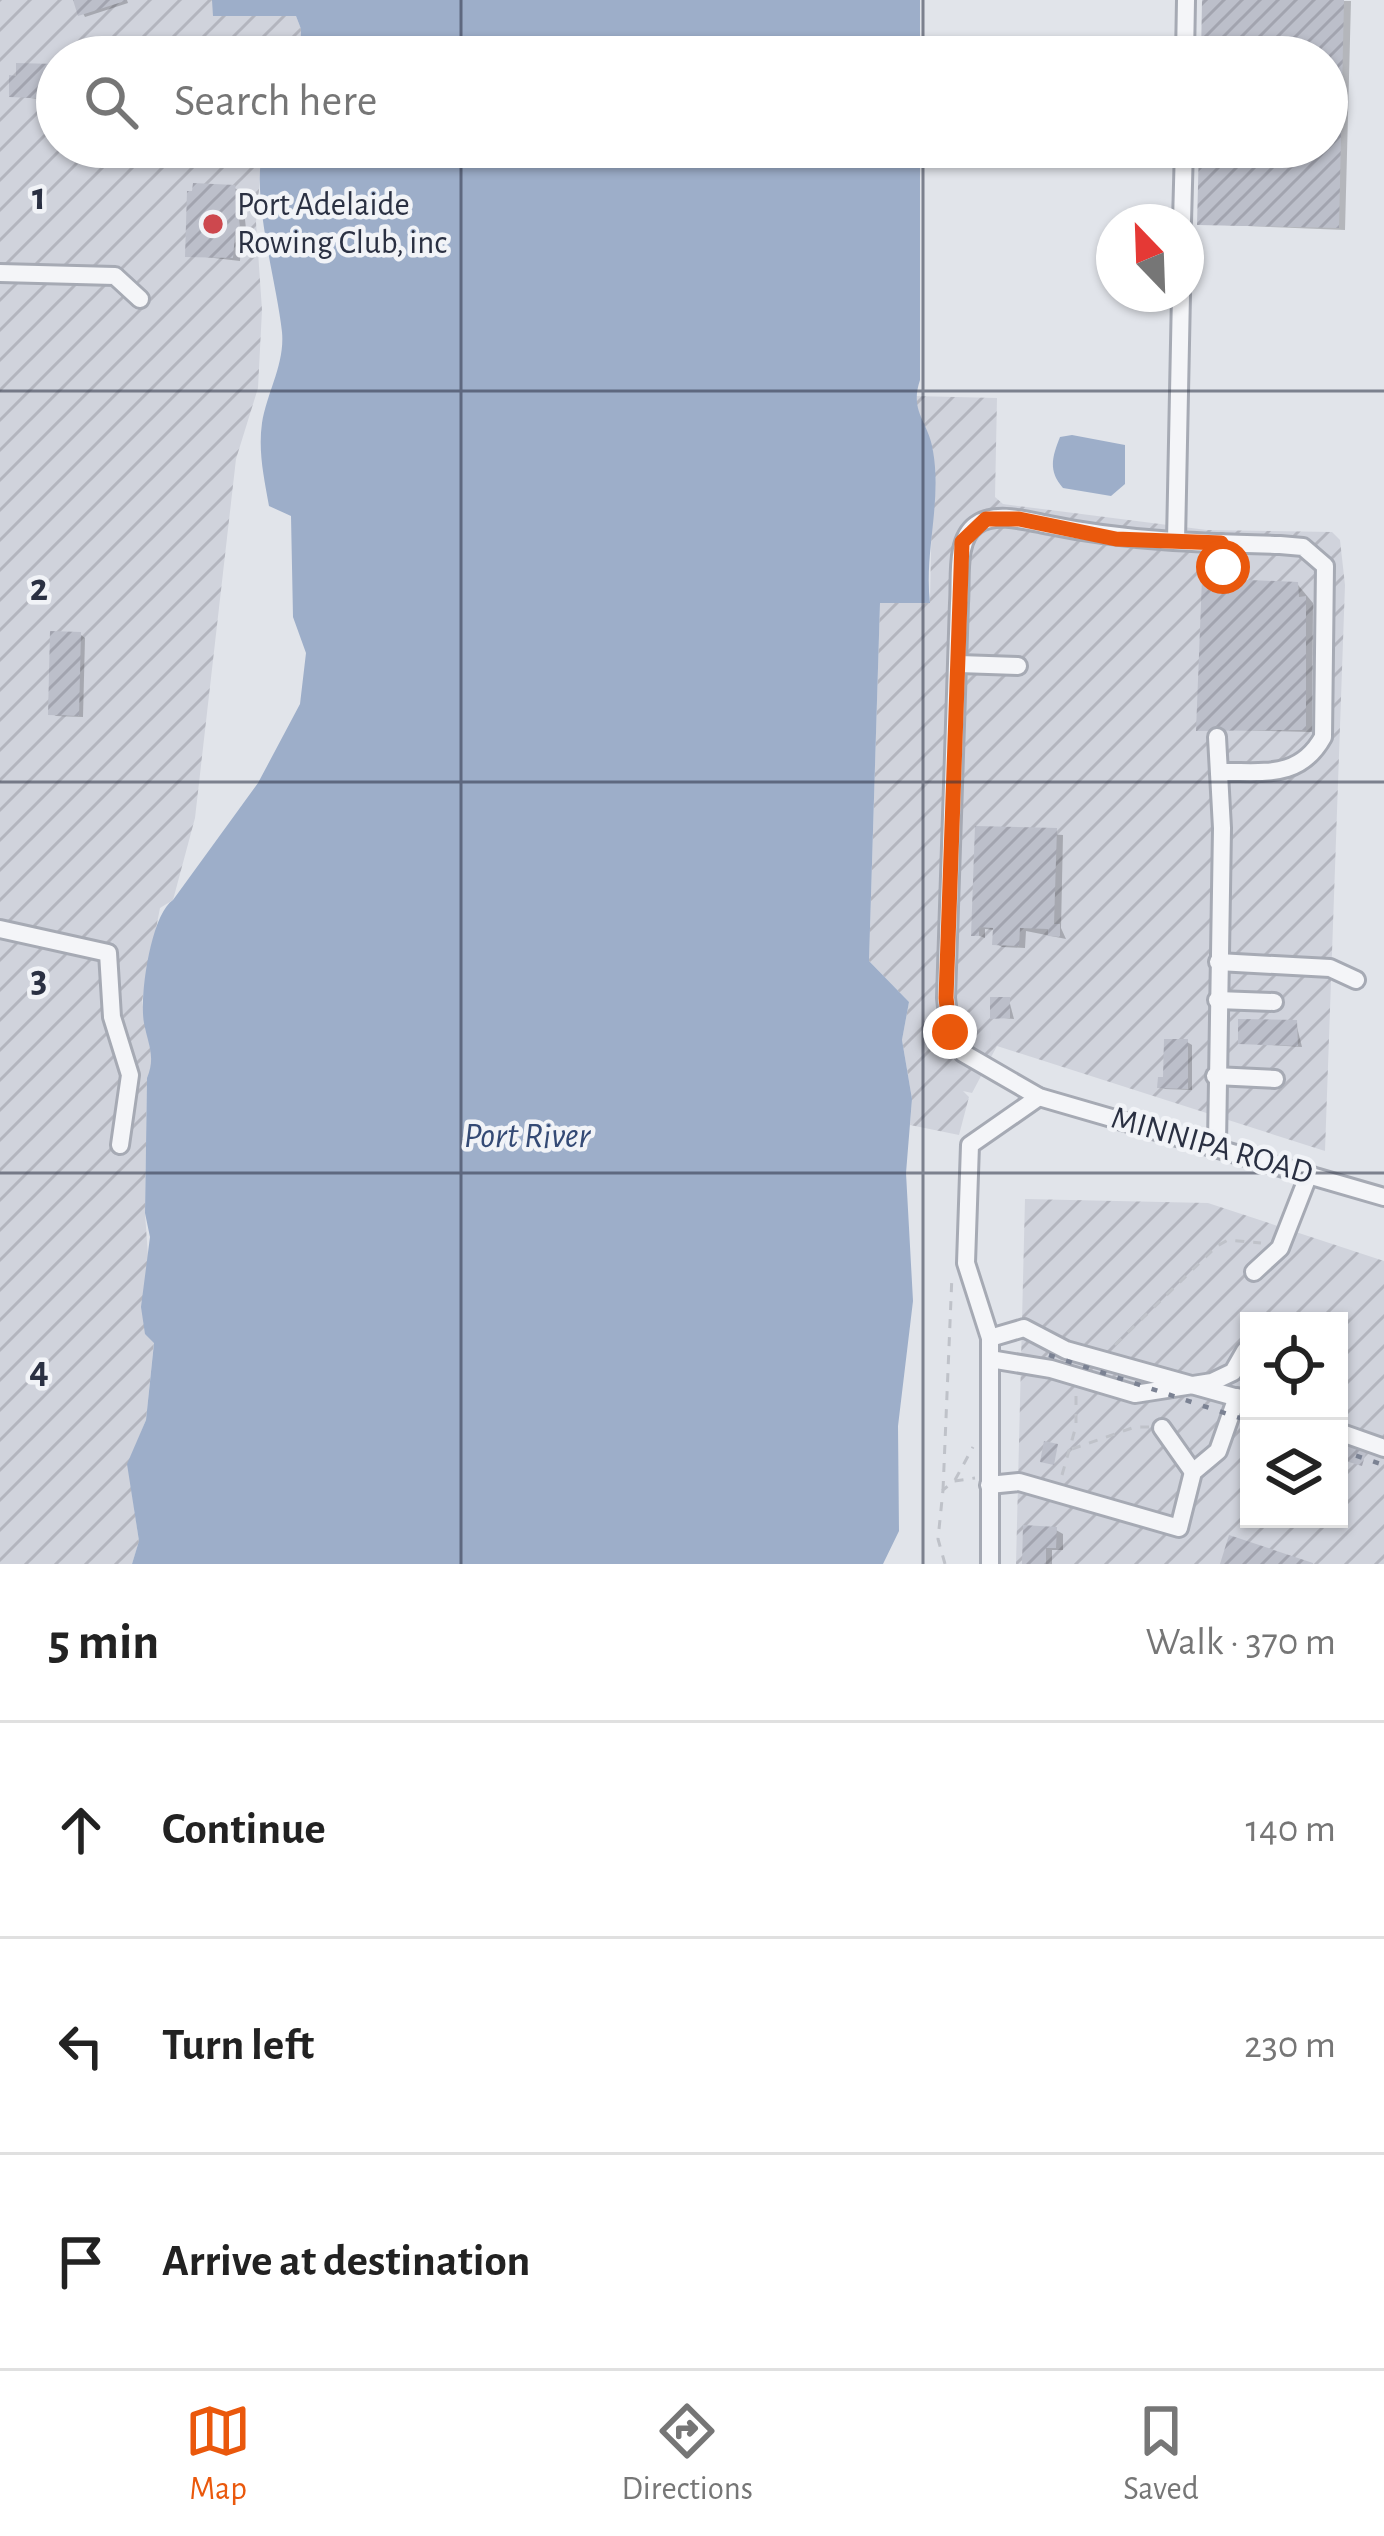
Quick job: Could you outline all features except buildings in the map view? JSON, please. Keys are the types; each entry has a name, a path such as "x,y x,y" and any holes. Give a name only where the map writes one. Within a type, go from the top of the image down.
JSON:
{"street":[{"path":"1185,36 1186,0"},
{"path":"1182,204 1183,168"},
{"path":"0,274 115,276 140,299"},
{"path":"1181,312 1176,541 1303,547 1324,566 1328,657 1323,736 1312,758 1293,771 1219,772"},
{"name":"MINNIPA ROAD","path":"1176,541 1116,539 1019,519 986,519 962,542 946,998 950,1032 963,1053 1040,1097 1217,1144 1384,1197"},
{"path":"1221,543 1223,567"},
{"path":"959,664 1018,666"},
{"path":"1217,737 1217,1144"},
{"path":"0,929 108,953 112,1017 130,1076 120,1145"},
{"path":"1218,962 1330,968 1356,980"},
{"path":"1217,1000 1274,1002"},
{"path":"1215,1076 1276,1079"},
{"path":"990,1564 990,1338 966,1263 970,1145 1040,1097"},
{"path":"1254,1272 1280,1248 1310,1174"},
{"path":"990,1338 1024,1328 1066,1350 1240,1398"},
{"path":"990,1359 1135,1394 1233,1372 1240,1360"},
{"path":"989,1482 1019,1482 1179,1528 1193,1472 1218,1451 1240,1405"},
{"path":"1162,1428 1193,1472"},
{"path":"1348,1435 1384,1448"}],"path":[{"path":"1106,1362 1141,1317 1217,1246 1248,1239 1280,1248"},
{"path":"945,1564 938,1539 947,1284 966,1263"},
{"path":"1058,1495 1078,1416 1074,1377"},
{"path":"1070,1450 1135,1426 1162,1428"},
{"path":"943,1490 954,1481 975,1443"},
{"path":"954,1481 989,1482"}],"shaded area":[{"path":"0,0 212,0 296,16 301,36 36,36 36,168 261,168 256,222 262,310 258,388 236,459 195,818 173,900 160,908 142,1001 153,1064 147,1078 145,1213 154,1342 146,1420 128,1464 139,1542 132,1564 0,1564"},
{"path":"914,396 997,398 995,497 1003,504 1207,530 1332,532 1340,540 1345,585 1325,1151 997,1046 972,1093 963,1091 969,1097 959,1135 910,1125 912,1099 902,1040 909,1002 869,961 880,602 930,602 933,450 918,421"},
{"path":"1025,1199 1208,1203 1384,1261 1384,1564 1016,1564"}],"water":[{"path":"212,0 920,0 920,36 301,36 296,16 213,16"},
{"name":"Port River","path":"260,168 920,168 917,401 935,470 930,603 880,603 869,961 909,1002 902,1040 912,1099 906,1173 913,1301 898,1426 899,1531 883,1564 132,1564 139,1541 127,1464 146,1420 154,1343 145,1334 141,1307 150,1237 145,1213 151,1057 143,1011 148,957 165,908 258,783 300,704 306,653 293,617 291,516 269,506 261,454 262,423 278,367 282,332"},
{"path":"1060,437 1125,445 1125,484 1111,496 1063,488 1058,482 1053,470 1055,451"}],"railway":[{"path":"1049,1355 1246,1420"},
{"path":"1348,1453 1384,1465"}],"place":[{"name":"Port Adelaide Rowing Club, inc","path":"213,224"}],"route":[{"path":"950,1032 946,998 962,542 971,528 986,519 1019,519 1116,539 1221,543 1223,567"}]}
